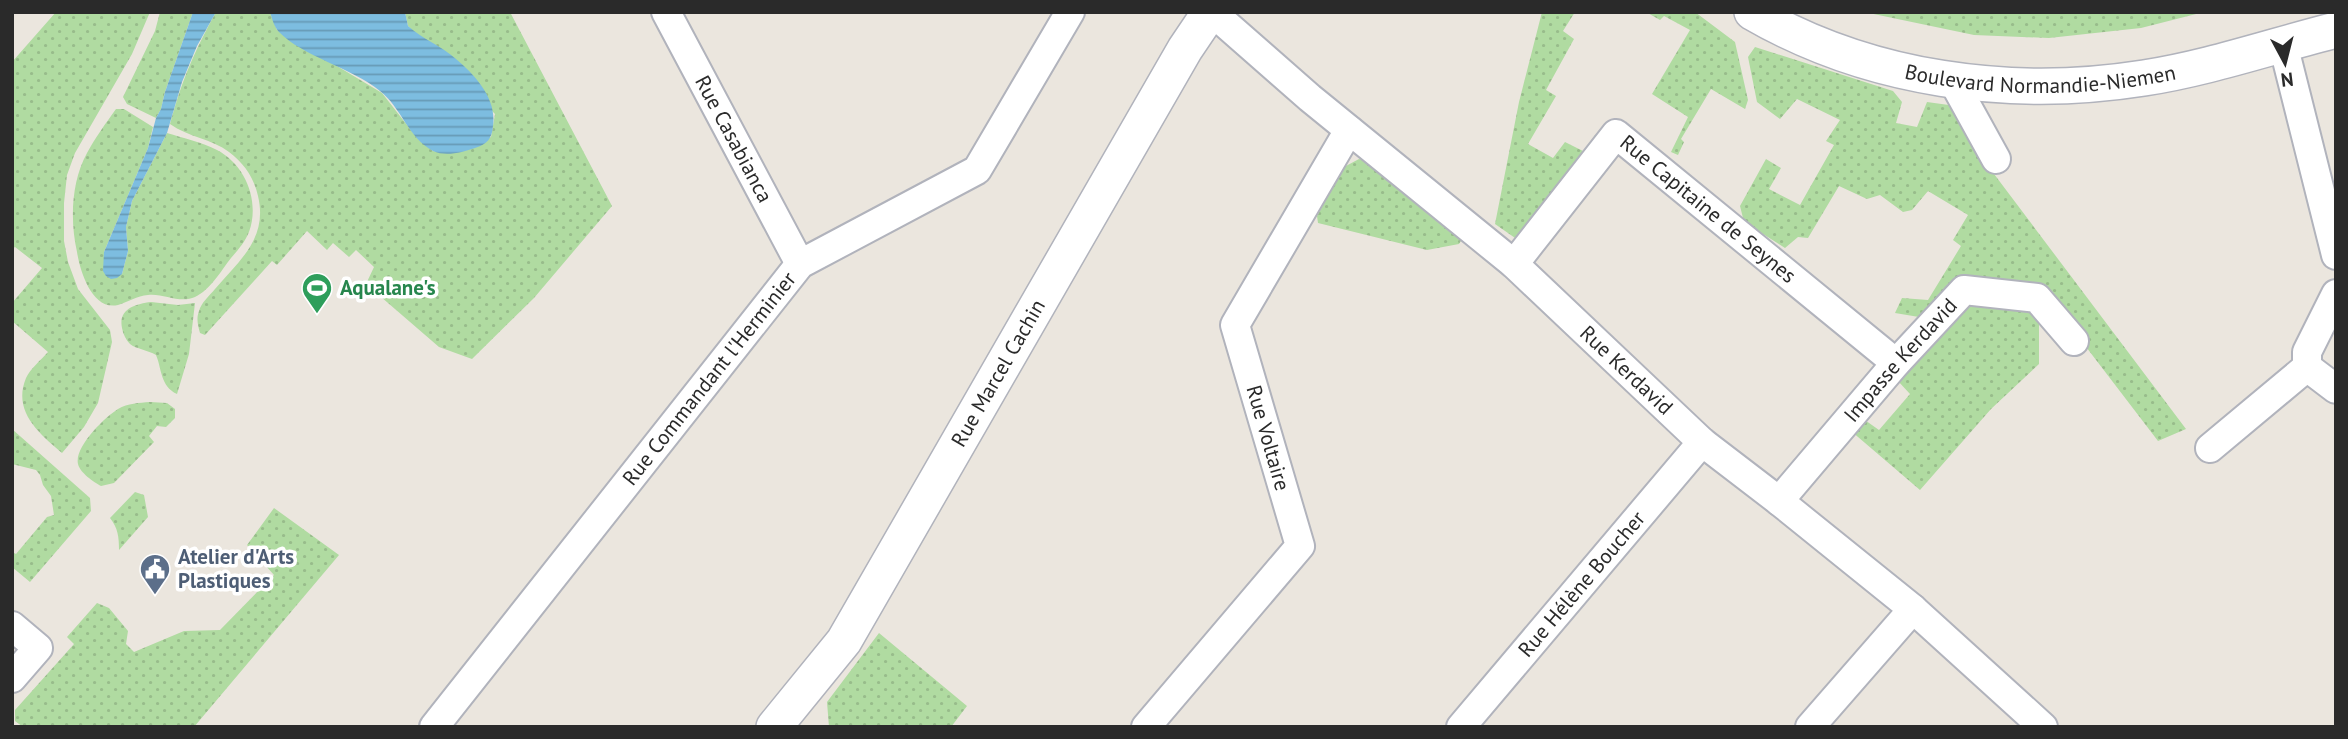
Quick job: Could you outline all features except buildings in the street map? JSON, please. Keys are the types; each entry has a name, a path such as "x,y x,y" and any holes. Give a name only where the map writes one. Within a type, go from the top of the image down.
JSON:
{"street":[{"name":"Rue Casabianca","path":"666,12 800,264"},
{"name":"Rue Commandant l'Herminier","path":"434,727 800,264 977,170 1070,12"},
{"name":"Rue Kerdavid","path":"1211,12 1310,98 1514,264 1702,442 1913,609 2043,727"},
{"name":"Rue Marcel Cachin","path":"775,726 844,641 1185,49 1211,12"},
{"name":"Boulevard Normandie-Niemen","path":"1752,12 1807,39 1886,66 1953,81 2010,86 2049,87 2131,79 2181,70 2336,30"},
{"name":"Boulevard Normandie-Niemen","path":"1804,12 1853,33 1931,53 1982,61 2049,65 2141,57 2318,12"},
{"path":"2283,44 2336,255"},
{"path":"1953,81 1996,159"},
{"name":"Rue Voltaire","path":"1151,725 1300,546 1235,325 1349,130"},
{"name":"Rue Capitaine de Seynes","path":"1514,264 1616,134 1896,363"},
{"name":"Impasse Kerdavid","path":"1779,501 1896,363 1964,290 2037,298 2074,341"},
{"path":"2336,294 2307,352 2308,367 2336,389"},
{"path":"2210,448 2308,367"},
{"name":"Rue Hélène Boucher","path":"1461,727 1702,442"},
{"path":"1810,727 1913,609"},
{"path":"12,626 38,648 12,678"}],"green space":[{"path":"56,12 150,12 132,54 75,153 67,175 64,241 68,262 78,289 110,330 112,342 98,403 84,427 62,453 30,421 23,401 26,378 48,352 12,321 12,303 42,268 15,247 12,249 12,62"},
{"path":"160,12 193,12 156,118 127,104 123,97 155,31"},
{"path":"216,12 270,12 277,30 382,93 418,139 433,151 444,153 491,137 495,114 408,26 405,12 510,12 612,206 534,298 472,359 439,347 366,284 374,267 356,250 349,257 333,243 327,250 307,231 277,265 272,261 205,335 200,333 197,319 200,308 250,247 259,224 260,211 254,183 239,161 222,148 170,124 189,66"},
{"path":"1542,12 1575,12 1563,31 1574,39 1546,90 1556,96 1528,144 1553,158 1565,142 1585,152 1595,135 1600,139 1518,240 1495,224 1519,102"},
{"path":"1646,12 1695,12 1735,42 1748,100 1745,109 1711,89 1681,139 1684,142 1678,155 1671,152 1688,117 1652,94 1690,30 1664,16 1660,20"},
{"path":"1864,12 2204,12 2141,28 2049,38 1974,35"},
{"path":"1755,47 1893,91 1902,102 1896,123 1917,127 1927,102 1956,106 1988,166 2186,429 2158,441 2041,288 2006,280 1968,279 1925,318 1895,313 1902,298 1928,300 1961,246 1953,240 1968,215 1928,191 1912,210 1903,212 1880,195 1867,199 1839,186 1808,238 1798,237 1785,248 1744,222 1740,206 1766,159 1781,168 1769,189 1800,205 1834,145 1826,141 1840,120 1797,99 1780,119 1757,102 1748,57"},
{"path":"116,109 124,109 153,127 148,148 104,252 122,274 128,251 126,227 132,201 167,133 217,150 236,165 248,185 253,209 247,236 215,280 195,297 183,299 148,295 118,305 109,305 94,296 84,279 73,228 75,189 87,153"},
{"path":"1359,159 1374,163 1462,239 1459,244 1427,250 1318,223 1317,216 1344,167"},
{"path":"1970,301 2039,310 2039,364 1991,409 1920,490 1851,431 1862,418 1879,430 1910,394 1898,381"},
{"path":"151,302 178,305 195,303 189,354 177,394 164,382 156,355 130,344 122,330 121,322 125,312 139,304"},
{"path":"167,403 175,409 175,418 166,427 157,426 149,436 154,442 114,483 101,486 81,471 78,457 81,449 106,419 118,409 130,404"},
{"path":"12,429 90,498 91,511 30,582 12,567 12,552 16,554 47,517 54,515 51,496 36,470 12,464"},
{"path":"135,492 144,495 148,517 119,550 118,533 110,518"},
{"path":"274,508 339,555 194,727 23,727 15,721 15,710 74,644 67,637 97,603 109,608 128,631 126,644 134,652 184,631 220,630 274,575 247,545"},
{"path":"879,633 967,706 951,727 829,727 827,702"}],"water":[{"path":"193,12 216,12 197,46 182,82 167,133 132,201 126,227 128,251 122,274 111,279 103,271 104,252 148,148"},
{"path":"270,12 405,12 408,26 450,54 484,89 492,107 490,138 486,143 460,152 443,154 433,151 417,138 394,105 380,91 356,75 289,40 277,30"}],"place":[{"name":"Aqualane's","path":"317,315"},
{"name":"Atelier d'Arts Plastiques","path":"155,596"}]}
